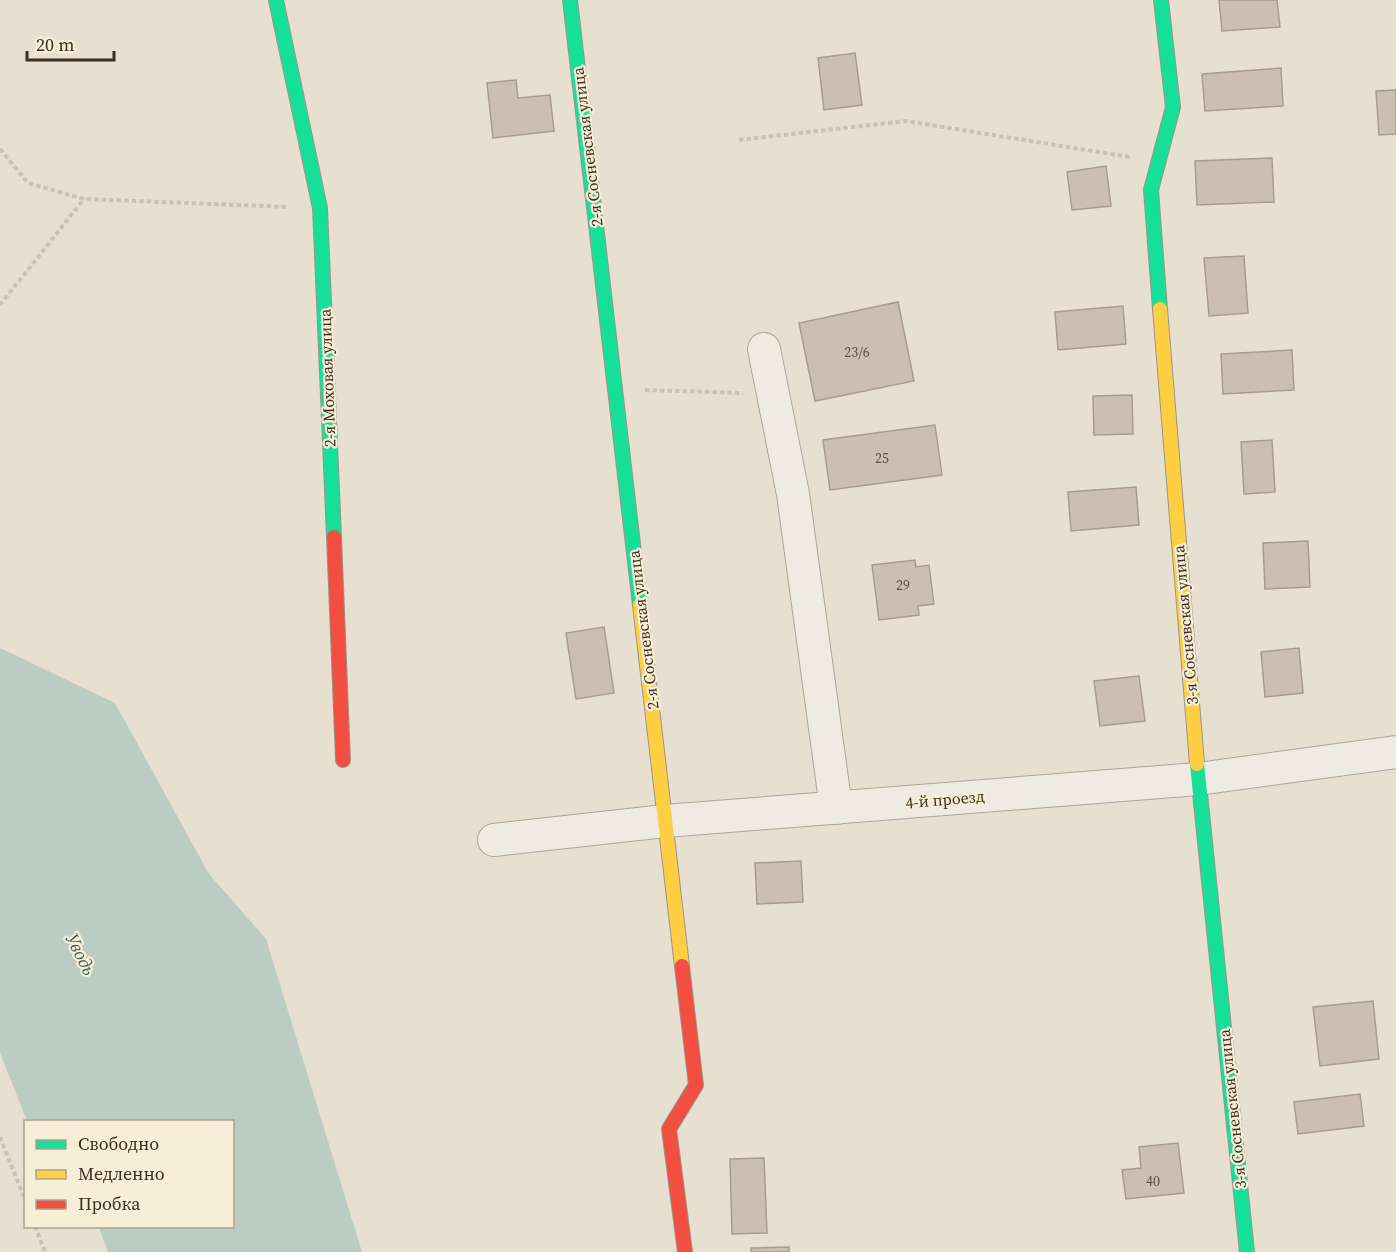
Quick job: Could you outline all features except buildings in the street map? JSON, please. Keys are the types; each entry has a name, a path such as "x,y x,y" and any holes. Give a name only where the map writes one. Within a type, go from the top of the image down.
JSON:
{"street":[{"name":"2-я Моховая улица","path":"276,0 320,208 343,760"},
{"name":"2-я Сосневская улица","path":"570,0 696,1085 669,1129 685,1252"},
{"name":"3-я Сосневская улица","path":"1161,0 1173,107 1151,189 1198,779 1247,1252"},
{"path":"764,349 793,494 836,808"},
{"name":"4-й проезд","path":"494,840 665,821 1198,779 1396,752"}],"path":[{"path":"739,140 906,121 1159,161"},
{"path":"0,149 28,183 84,199 320,208"},
{"path":"0,304 84,199"},
{"path":"615,389 773,394"},
{"path":"0,1137 24,1197"},
{"path":"35,1228 45,1252"}],"water":[{"name":"Уводь","path":"0,648 115,703 209,874 266,939 362,1252 108,1252 99,1228 234,1228 234,1120 27,1120 0,1053"}],"traffic: fast":[{"path":"276,0 320,208 334,537"},
{"path":"570,0 640,605"},
{"path":"1160,309 1151,190 1173,107 1161,0"},
{"path":"1197,764 1247,1252"}],"traffic: slow":[{"path":"1160,309 1197,764"},
{"path":"640,605 682,966"}],"traffic: jam":[{"path":"334,537 343,760"},
{"path":"682,966 696,1085 669,1129 685,1252"}]}
